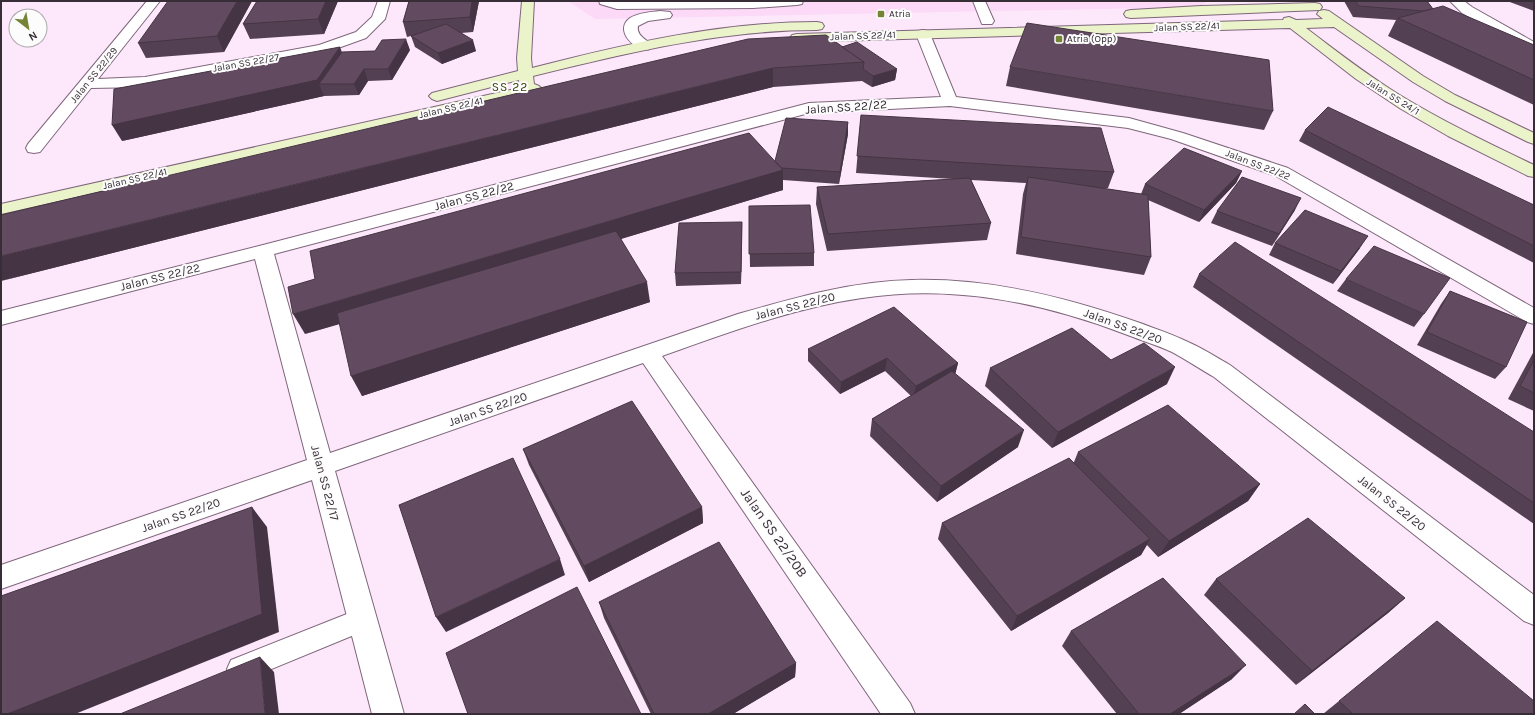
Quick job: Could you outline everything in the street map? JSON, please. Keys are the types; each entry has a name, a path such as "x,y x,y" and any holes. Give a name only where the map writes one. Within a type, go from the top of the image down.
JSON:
{"street":[{"name":"Jalan SS 22/29","path":"34,148 154,1"},
{"name":"Jalan SS 22/27","path":"87,84 145,82 322,49 361,35 378,19 384,1"},
{"path":"527,91 525,46 528,1"},
{"path":"605,1 617,5 702,3 753,4 797,1"},
{"path":"980,1 987,21"},
{"path":"1201,10 1226,6 1236,1"},
{"path":"1456,1 1467,10 1534,48"},
{"path":"645,46 633,36 630,28 632,23 642,17 725,11 746,7 753,4"},
{"path":"1312,4 1336,23 1418,79 1450,98 1534,139"},
{"name":"Jalan SS 22/41","path":"1122,14 1269,5 1312,4"},
{"name":"Jalan SS 24/1","path":"1269,5 1351,69 1408,107 1446,129 1534,172"},
{"name":"Jalan SS 22/41","path":"1,193 455,92 686,37 754,28 1050,18"},
{"name":"Jalan SS 22/41","path":"728,45 748,40 1336,23"},
{"path":"923,34 950,101"},
{"path":"525,46 559,57 593,58"},
{"path":"455,92 492,73 525,46"},
{"name":"Jalan SS 22/41","path":"1,209 550,86"},
{"name":"Jalan SS 22/22","path":"1,318 809,108 950,101 1129,123 1177,136 1282,172 1534,317"},
{"name":"Jalan SS 22/17","path":"263,251 388,714"},
{"name":"Jalan SS 22/20","path":"1,577 321,467 745,318 809,301 878,289 926,286 978,288 1029,298 1099,316 1180,347 1222,371 1534,612"},
{"name":"Jalan SS 22/20B","path":"648,353 898,714"}],"lane":[{"path":"217,679 362,620"}],"shaded area":[{"path":"568,1 1207,1 1201,7 595,19"}],"building":[{"path":"168,1 237,1 217,36 138,43"},
{"path":"257,1 326,1 318,19 243,24"},
{"path":"409,1 472,1 470,17 403,22"},
{"path":"1355,1 1427,1 1433,9 1423,11 1359,6"},
{"path":"1443,6 1534,45 1534,80 1398,18"},
{"path":"1027,23 1269,60 1273,111 1010,67"},
{"path":"446,24 473,40 438,53 411,36"},
{"path":"826,35 864,62 773,68 1,256 1,215 748,39"},
{"path":"406,39 388,69 364,69 354,84 319,84 342,52 375,51 382,40"},
{"path":"857,42 897,69 873,76 863,69 864,62 842,47"},
{"path":"340,47 317,80 112,125 114,89"},
{"path":"1328,107 1534,205 1534,246 1305,130"},
{"path":"861,115 1101,128 1114,172 857,156"},
{"path":"786,118 848,122 840,172 781,168 775,161"},
{"path":"749,133 783,170 293,314 288,287 315,279 310,251"},
{"path":"1184,148 1242,171 1204,210 1145,184"},
{"path":"1028,177 1148,195 1151,257 1021,237"},
{"path":"1242,177 1301,198 1279,234 1217,211"},
{"path":"970,178 991,223 828,234 817,187"},
{"path":"810,205 814,253 749,254 749,206"},
{"path":"1305,210 1368,236 1341,271 1275,243"},
{"path":"742,222 741,272 675,273 679,223"},
{"path":"616,231 647,282 351,376 337,313"},
{"path":"1235,242 1534,432 1534,503 1199,274"},
{"path":"1374,246 1450,278 1424,314 1346,279"},
{"path":"1450,291 1527,322 1506,367 1427,332"},
{"path":"894,307 958,363 916,386 887,358 841,382 808,349"},
{"path":"1072,328 1111,360 1144,343 1175,367 1058,432 990,368"},
{"path":"1534,360 1534,393 1520,386"},
{"path":"952,371 1024,430 941,486 872,419"},
{"path":"632,401 702,507 584,566 523,449"},
{"path":"1168,405 1260,484 1169,541 1078,452"},
{"path":"513,458 560,559 436,617 399,505"},
{"path":"1069,458 1150,539 1017,616 942,523"},
{"path":"252,507 262,614 7,714 1,714 1,596"},
{"path":"1308,518 1405,598 1312,671 1216,579"},
{"path":"719,542 796,663 708,714 654,714 599,602"},
{"path":"1163,578 1246,665 1170,714 1139,714 1071,631"},
{"path":"577,587 641,714 468,714 446,653"},
{"path":"1437,621 1534,701 1534,714 1353,714 1339,701"},
{"path":"260,657 265,714 120,714"},
{"path":"1305,704 1315,714 1294,714"}],"place":[{"name":"Atria","path":"881,14"},
{"name":"Atria (Opp)","path":"1059,39"}],"district":[{"name":"SS 22","path":"510,87"}]}
